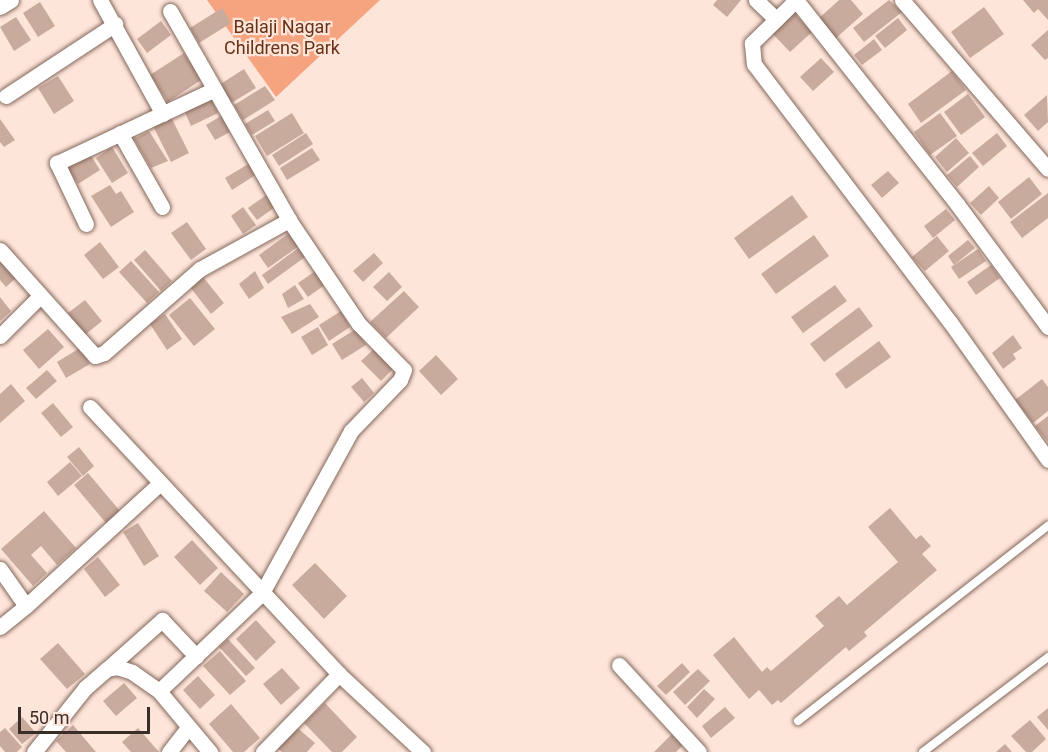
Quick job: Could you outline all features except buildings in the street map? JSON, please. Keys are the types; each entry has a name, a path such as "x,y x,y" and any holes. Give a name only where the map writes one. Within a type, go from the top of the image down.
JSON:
{"street":[{"path":"0,7 11,0"},
{"path":"100,0 163,114"},
{"path":"756,0 776,19"},
{"path":"1048,327 957,204 796,0 752,43 754,64 950,322 1048,460"},
{"path":"902,0 1048,169"},
{"path":"159,691 262,593 351,431 404,375 402,365 360,324 289,220 213,90 170,10"},
{"path":"6,96 115,24"},
{"path":"86,224 57,163 213,90"},
{"path":"120,134 162,207"},
{"path":"0,250 88,352 100,356 200,269 289,220"},
{"path":"0,336 40,296"},
{"path":"90,406 339,674 423,752"},
{"path":"0,627 160,483"},
{"path":"0,569 26,606"},
{"path":"34,752 85,688 162,620 196,656"},
{"path":"619,665 699,752"},
{"path":"107,669 117,667 132,672 159,691 210,752"},
{"path":"263,752 339,674"},
{"path":"169,752 188,728"}],"lane":[{"path":"798,721 1048,526"},
{"path":"923,752 1048,657"}],"green space":[{"name":"Balaji Nagar Childrens Park","path":"207,0 380,0 276,97"}]}
